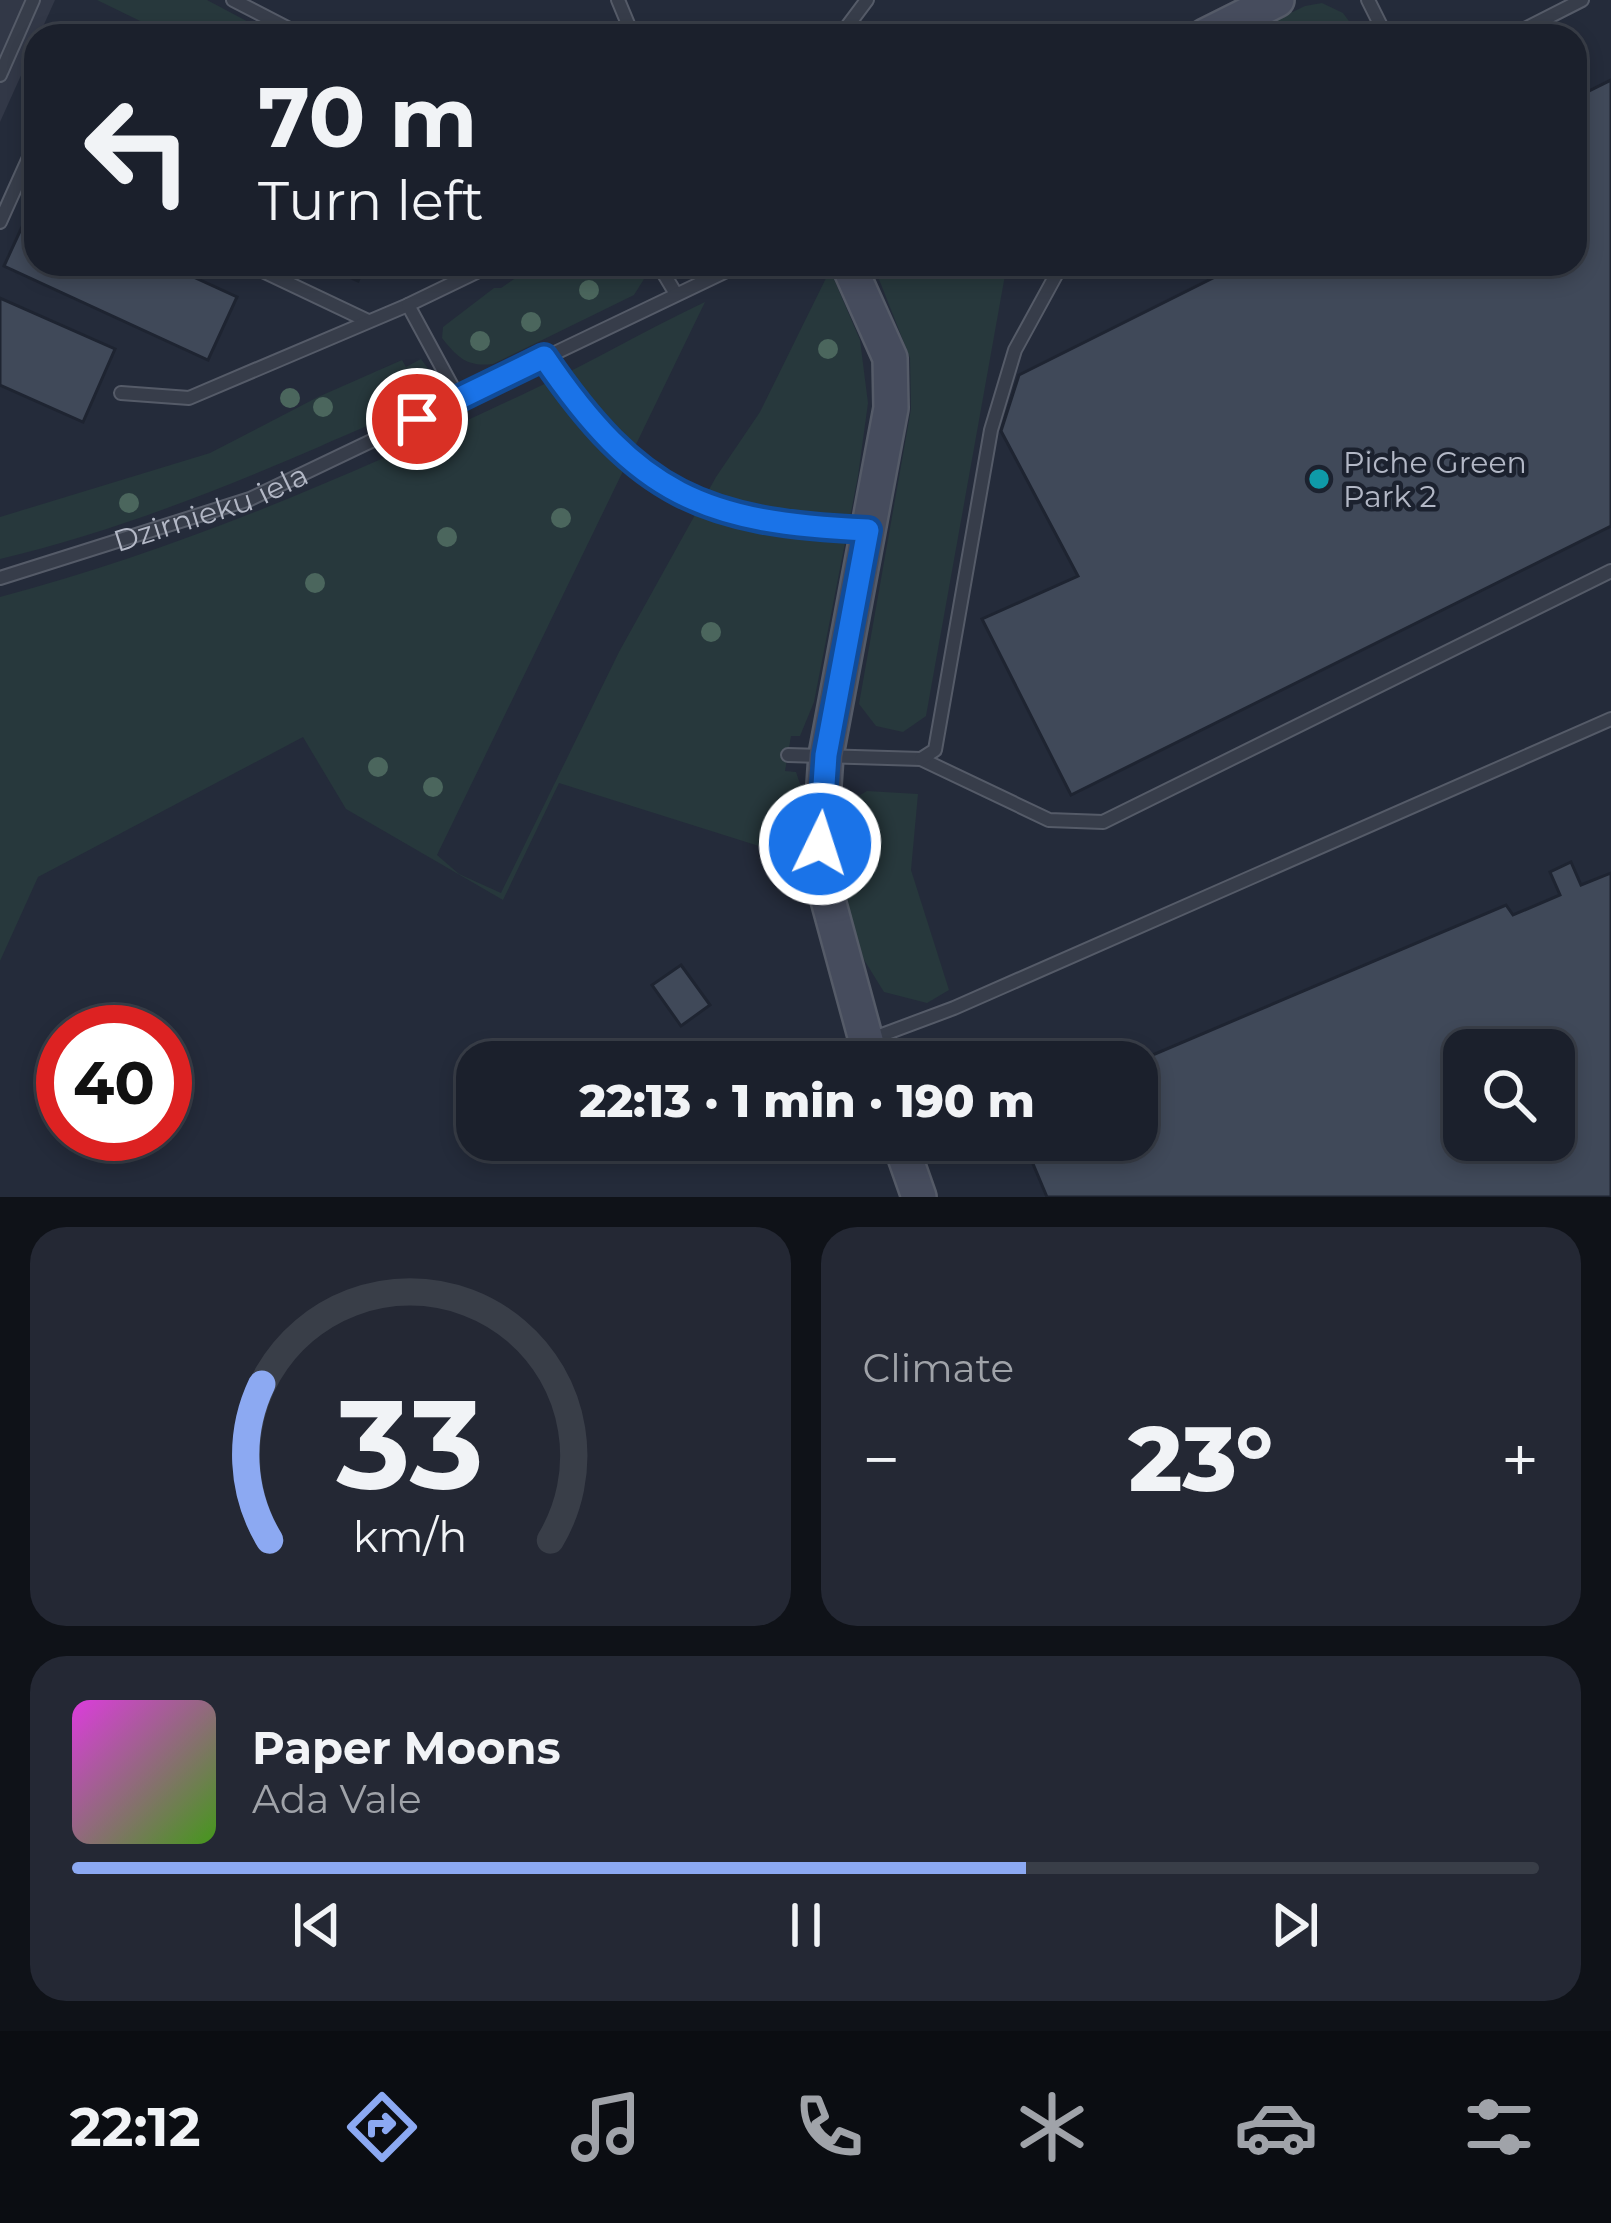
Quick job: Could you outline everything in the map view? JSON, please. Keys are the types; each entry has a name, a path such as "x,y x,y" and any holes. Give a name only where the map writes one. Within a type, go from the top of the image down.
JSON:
{"street":[{"path":"1229,24 1277,0"},
{"path":"853,276 890,358 891,408 826,755 820,844 824,889 865,1041"},
{"path":"906,1161 919,1197"}],"lane":[{"path":"0,76 33,0"},
{"path":"232,0 279,24"},
{"path":"1535,24 1582,0"},
{"path":"0,222 24,168"},
{"path":"20,177 24,179"},
{"path":"273,276 368,321"},
{"path":"121,393 190,398 469,276"},
{"path":"665,276 676,294"},
{"name":"Dzirnieku iela","path":"0,578 250,499 715,276"},
{"path":"922,759 935,750 991,430 1015,350 1055,276"},
{"path":"408,305 459,399"},
{"path":"544,357 605,439 685,498 753,520 868,530"},
{"path":"788,755 922,759 1049,820 1103,822 1611,571"},
{"path":"890,1041 954,1008 1611,718"}],"shaded area":[{"path":"0,0 55,0 44,24 24,24 24,69 0,122"},
{"path":"97,0 207,0 252,24 146,24"},
{"path":"1322,3 1343,13 1351,24 1268,24"},
{"path":"518,276 644,279 634,295 493,364 476,364 458,356 442,338 443,327 494,288"},
{"path":"827,276 833,276 860,340 868,403 814,702 800,736 791,736 785,771 796,772 800,784 807,786 807,858 787,862 762,847 559,783 503,900 346,809 303,737 38,877 0,961 0,597 137,555 338,478 534,389 705,302 437,855 459,874 501,893 619,652 716,477 760,412"},
{"path":"878,276 1005,276 926,716 903,732 876,726 859,704 911,409 910,358"},
{"path":"421,359 430,371 427,392 376,422 163,510 0,559 0,517 210,453 318,397 402,360 406,367"},
{"path":"867,791 918,794 911,870 949,990 927,1003 884,992 853,942 839,822 845,804"}],"building":[{"name":"Piche Green Park 2","path":"1611,80 1611,526 1071,795 982,619 1078,576 1001,431 1019,375 1217,276 1587,276 1587,92"},
{"path":"24,223 24,275 4,266"},
{"path":"26,276 191,276 237,297 208,360"},
{"path":"0,298 115,349 83,422 0,385"},
{"path":"1571,862 1581,885 1611,873 1611,1197 1047,1197 1032,1161 1158,1161 1158,1053 1506,905 1513,915 1560,895 1550,872"},
{"path":"681,965 710,1005 681,1026 652,985"}],"place":[{"name":"Piche Green Park 2","path":"1319,479"}],"route":[{"path":"417,419 544,357 605,439 685,498 753,520 868,530 826,755 820,844"}]}
